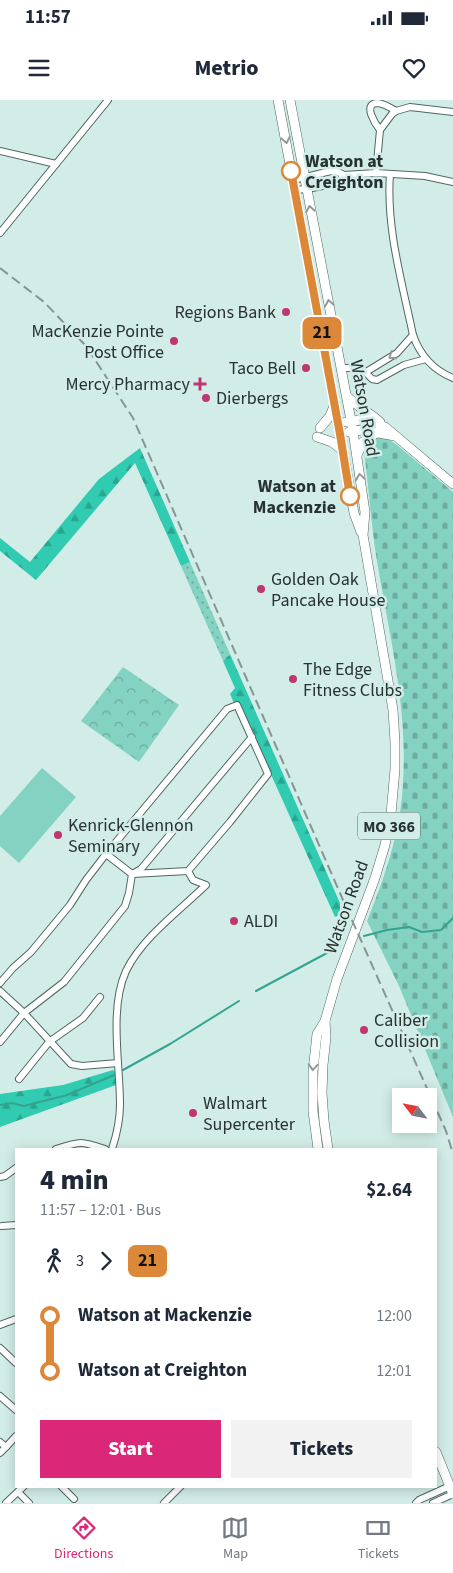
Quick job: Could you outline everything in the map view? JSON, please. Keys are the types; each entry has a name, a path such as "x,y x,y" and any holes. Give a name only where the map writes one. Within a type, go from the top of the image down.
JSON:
{"main road":[{"name":"MO 366","path":"278,100 295,190"},
{"name":"MO 366","path":"290,100 307,190"},
{"name":"Watson Road","path":"295,190 354,513 363,535"},
{"name":"Watson Road","path":"307,190 357,455 364,512 363,535 393,710 396,753 391,814 385,845 337,979 325,1021 317,1034 313,1071 313,1111 318,1148"},
{"path":"347,396 358,407 373,415 453,484"},
{"path":"335,404 330,416 319,432 343,451"},
{"path":"338,424 369,420 385,427"},
{"path":"340,434 362,430 396,436"},
{"path":"357,455 363,442 376,433"},
{"name":"Watson Road","path":"325,1021 326,1037 322,1099 328,1148"},
{"path":"437,1454 452,1491"}],"street":[{"path":"0,234 108,100"},
{"path":"380,130 371,114 371,107 376,103 396,111"},
{"path":"376,173 380,130 387,119 396,111 410,107 453,112"},
{"path":"0,151 56,164"},
{"path":"293,180 331,171 344,175 376,173 425,176 453,182"},
{"path":"390,174 388,201 390,222 413,335 426,360 453,378"},
{"path":"295,190 307,190 337,183 344,175"},
{"path":"366,372 397,353 413,335"},
{"path":"341,368 361,368 372,379 377,380 404,365 426,360"},
{"path":"0,983 31,952 70,905 106,854 227,709 237,705 268,774 188,871 132,874 106,854"},
{"path":"132,874 141,869 252,737"},
{"path":"112,1148 120,1113 117,1022 118,1000 125,973 135,956 148,940 206,885 193,880 188,871"},
{"path":"0,1042 24,1013 64,982 125,906 132,874"},
{"path":"0,991 24,1013 71,1064 82,1066 118,1063"},
{"path":"19,1079 49,1042 83,1018 100,997"},
{"path":"59,1148 76,1142 85,1142 102,1148"},
{"path":"0,1177 5,1176 15,1169"},
{"path":"2,1226 15,1224"},
{"path":"0,1325 15,1319"},
{"path":"0,1348 15,1362"},
{"path":"0,1396 15,1409"},
{"path":"0,1453 15,1437"},
{"path":"0,1442 6,1447"},
{"path":"6,1503 22,1488"},
{"path":"64,1488 74,1499"},
{"path":"164,1503 179,1488"},
{"path":"416,1503 452,1491"},
{"path":"433,1503 452,1491"},
{"path":"18,1492 29,1503"}],"green space":[{"path":"374,437 388,439 397,445 453,492 453,1117 399,986 367,921 386,870 399,818 402,800 404,754 400,699 375,547 364,452 366,446"},
{"path":"140,448 190,562 181,566 135,463 36,580 0,551 0,538 30,562 99,479"},
{"path":"190,562 230,654 223,661 181,566"},
{"path":"230,654 340,903 340,915 335,917 238,701 234,703 230,694 235,688 223,661"},
{"path":"123,667 179,705 139,762 81,721"},
{"path":"42,768 76,797 19,863 0,846 0,816"},
{"path":"113,1070 115,1072 116,1085 0,1127 0,1094 63,1085"}],"waterway":[{"path":"364,936 409,927 422,932 441,930 453,918"},
{"path":"256,991 340,946"},
{"path":"123,1070 170,1044 239,1001"},
{"path":"0,1105 12,1103 24,1106 67,1095 114,1075"}],"railway":[{"path":"0,268 44,302 86,346 133,418 446,1131 453,1154"}],"bus line":[{"name":"21","path":"291,171 350,496"}],"place":[{"name":"Watson at Creighton","path":"291,171"},
{"name":"Regions Bank","path":"286,312"},
{"name":"MacKenzie Pointe Post Office","path":"174,341"},
{"name":"Taco Bell","path":"306,368"},
{"name":"Mercy Pharmacy","path":"200,384"},
{"name":"Dierbergs","path":"206,398"},
{"name":"Watson at Mackenzie","path":"350,496"},
{"name":"Golden Oak Pancake House","path":"261,589"},
{"name":"The Edge Fitness Clubs","path":"293,679"},
{"name":"Kenrick-Glennon Seminary","path":"58,835"},
{"name":"ALDI","path":"234,921"},
{"name":"Caliber Collision","path":"364,1030"},
{"name":"Walmart Supercenter","path":"193,1113"}]}
